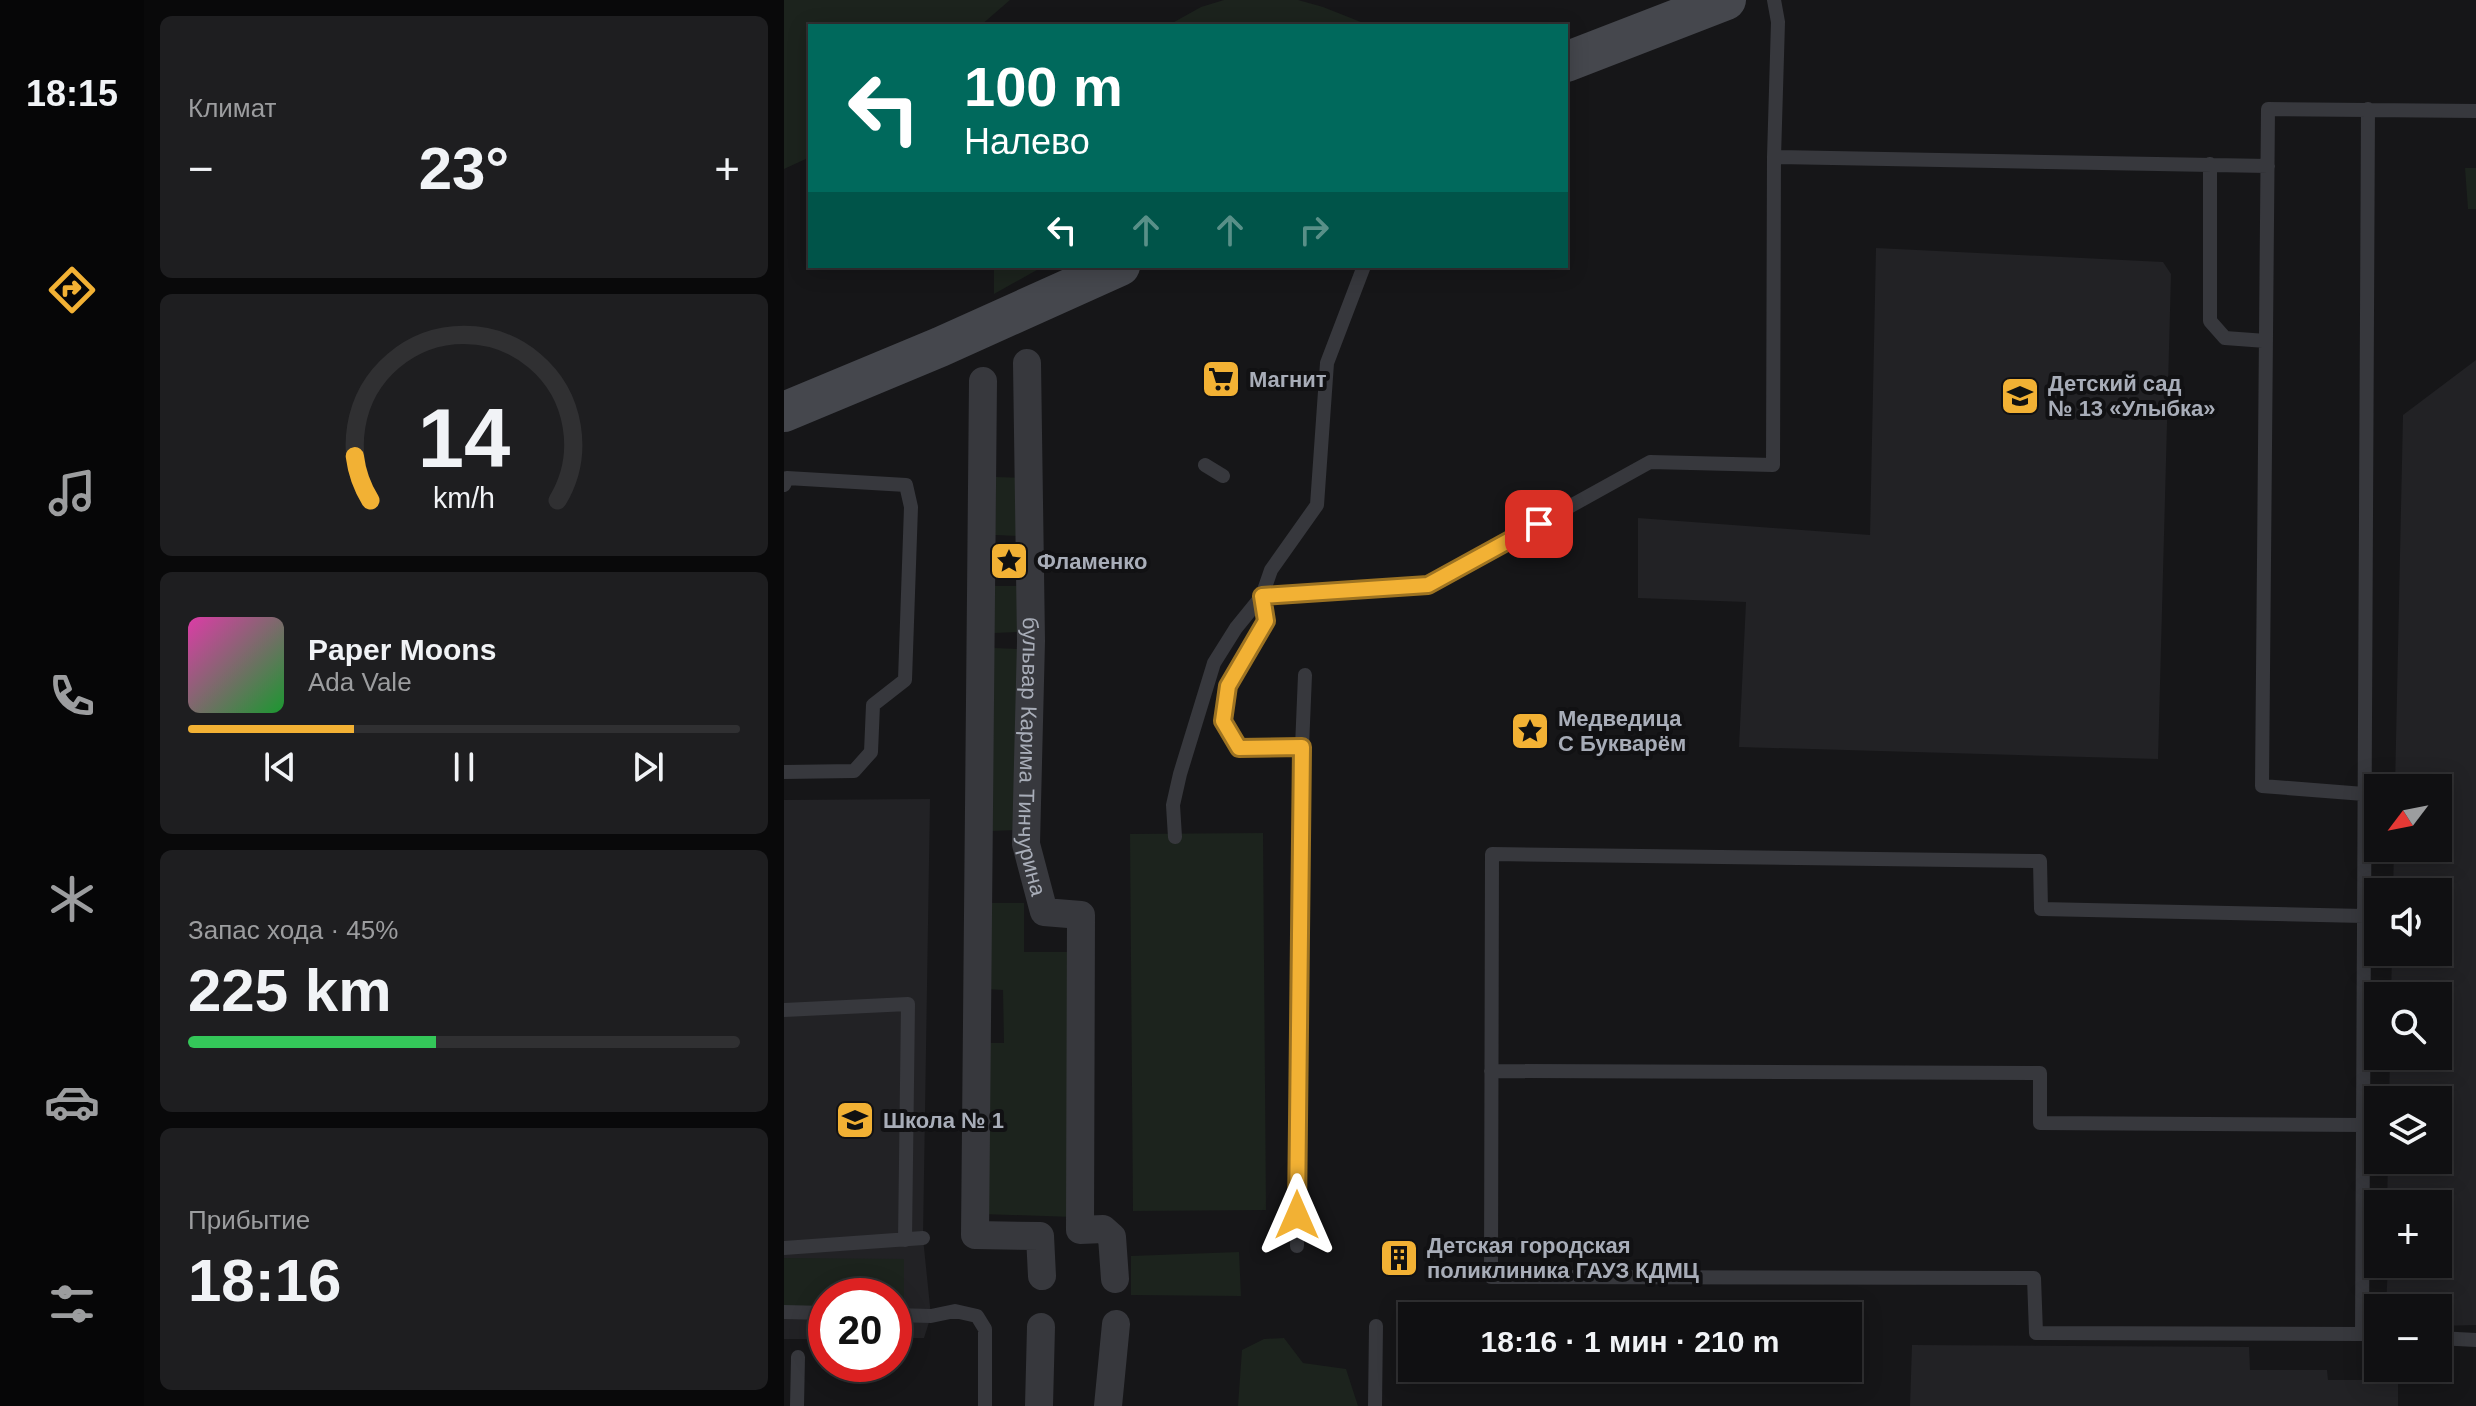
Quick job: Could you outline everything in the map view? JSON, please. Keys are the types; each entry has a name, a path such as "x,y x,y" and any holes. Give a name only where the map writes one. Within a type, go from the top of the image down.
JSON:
{"main road":[{"path":"1568,61 1726,0"},
{"path":"784,412 952,342 1116,268"}],"street":[{"name":"бульвар Карима Тинчурина","path":"1027,363 1031,641 1026,844 1044,912 1081,915 1080,1230 1103,1229 1112,1237 1115,1279"},
{"path":"983,381 975,1235 1040,1236 1042,1276"},
{"path":"1108,1406 1116,1324"},
{"path":"1039,1406 1041,1327"}],"lane":[{"path":"1262,596 1428,585 1650,462 1773,465 1774,157 1778,22 1774,0"},
{"path":"2364,794 2262,786 2268,109 2476,111"},
{"path":"2364,774 2368,109"},
{"path":"1774,157 2268,166"},
{"path":"2210,164 2210,321 2225,338 2266,341"},
{"path":"1175,837 1173,805 1214,663 1236,628 1262,596 1271,570 1317,505 1327,363 1363,268"},
{"path":"1205,465 1223,476"},
{"path":"784,485 787,478 906,485 911,507 905,680 873,705 871,752 854,771 784,772"},
{"path":"1262,596 1266,621 1228,686 1223,721 1239,748 1302,747"},
{"path":"1297,1246 1305,675"},
{"path":"1492,854 2040,861 2041,909 2364,916 2362,1334 2036,1333 2034,1278 1491,1277 1492,854"},
{"path":"784,1010 908,1004 905,1240"},
{"path":"1491,1071 2040,1073 2040,1123 2363,1125"},
{"path":"784,1248 923,1238"},
{"path":"912,1315 931,1316 955,1311 977,1316 985,1329 985,1406"},
{"path":"784,1312 808,1313"},
{"path":"1375,1406 1376,1326"},
{"path":"2452,1339 2476,1340"},
{"path":"797,1406 798,1357"}],"shaded area":[{"path":"784,0 1010,0 982,24 808,24 808,158 784,169"},
{"path":"1224,0 1298,0 1366,24 1171,24 1201,7"},
{"path":"2465,168 2476,168 2476,209 2468,209"},
{"name":"Детский сад № 13 «Улыбка»","path":"1876,248 2163,262 2171,274 2158,759 1739,747 1746,602 1638,598 1638,518 1870,535"},
{"path":"994,268 1040,268 994,294"},
{"path":"2476,360 2476,1325 2452,1326 2452,1294 2387,1294 2387,1278 2452,1278 2452,1190 2387,1190 2388,1174 2452,1174 2452,1086 2389,1086 2390,1070 2452,1070 2452,982 2391,982 2392,966 2452,966 2452,878 2393,878 2394,862 2452,862 2452,774 2395,774 2403,415"},
{"path":"996,477 1023,478 1021,536 995,535"},
{"path":"994,586 1021,586 1020,632 994,633"},
{"path":"994,648 1018,649 1016,830 992,831"},
{"name":"Школа № 1","path":"930,799 923,1238 931,1316 924,1338 912,1338 912,1278 808,1278 808,1339 784,1339 784,800"},
{"path":"1263,833 1266,1210 1133,1211 1130,834"},
{"path":"986,903 1024,903 1024,952 1069,952 1073,1217 982,1214 984,1043 1004,1043 1003,990 987,989"},
{"path":"1239,1252 1241,1296 1131,1295 1131,1256"},
{"path":"784,1258 904,1259 904,1278 808,1278 808,1308 784,1307"},
{"path":"1284,1338 1303,1363 1346,1369 1358,1406 1238,1406 1242,1350 1264,1339"},
{"path":"1912,1345 2249,1347 2250,1370 2327,1370 2328,1380 2398,1382 2398,1406 1910,1406"}],"place":[{"name":"Магнит","path":"1221,379"},
{"name":"Детский сад № 13 «Улыбка»","path":"2020,396"},
{"name":"Фламенко","path":"1009,561"},
{"name":"Медведица С Букварём","path":"1530,731"},
{"name":"Школа № 1","path":"855,1120"},
{"name":"Детская городская поликлиника ГАУЗ КДМЦ","path":"1399,1258"}],"route":[{"path":"1297,1215 1302,747 1239,748 1223,721 1228,686 1266,621 1262,596 1428,585 1539,524"}]}
